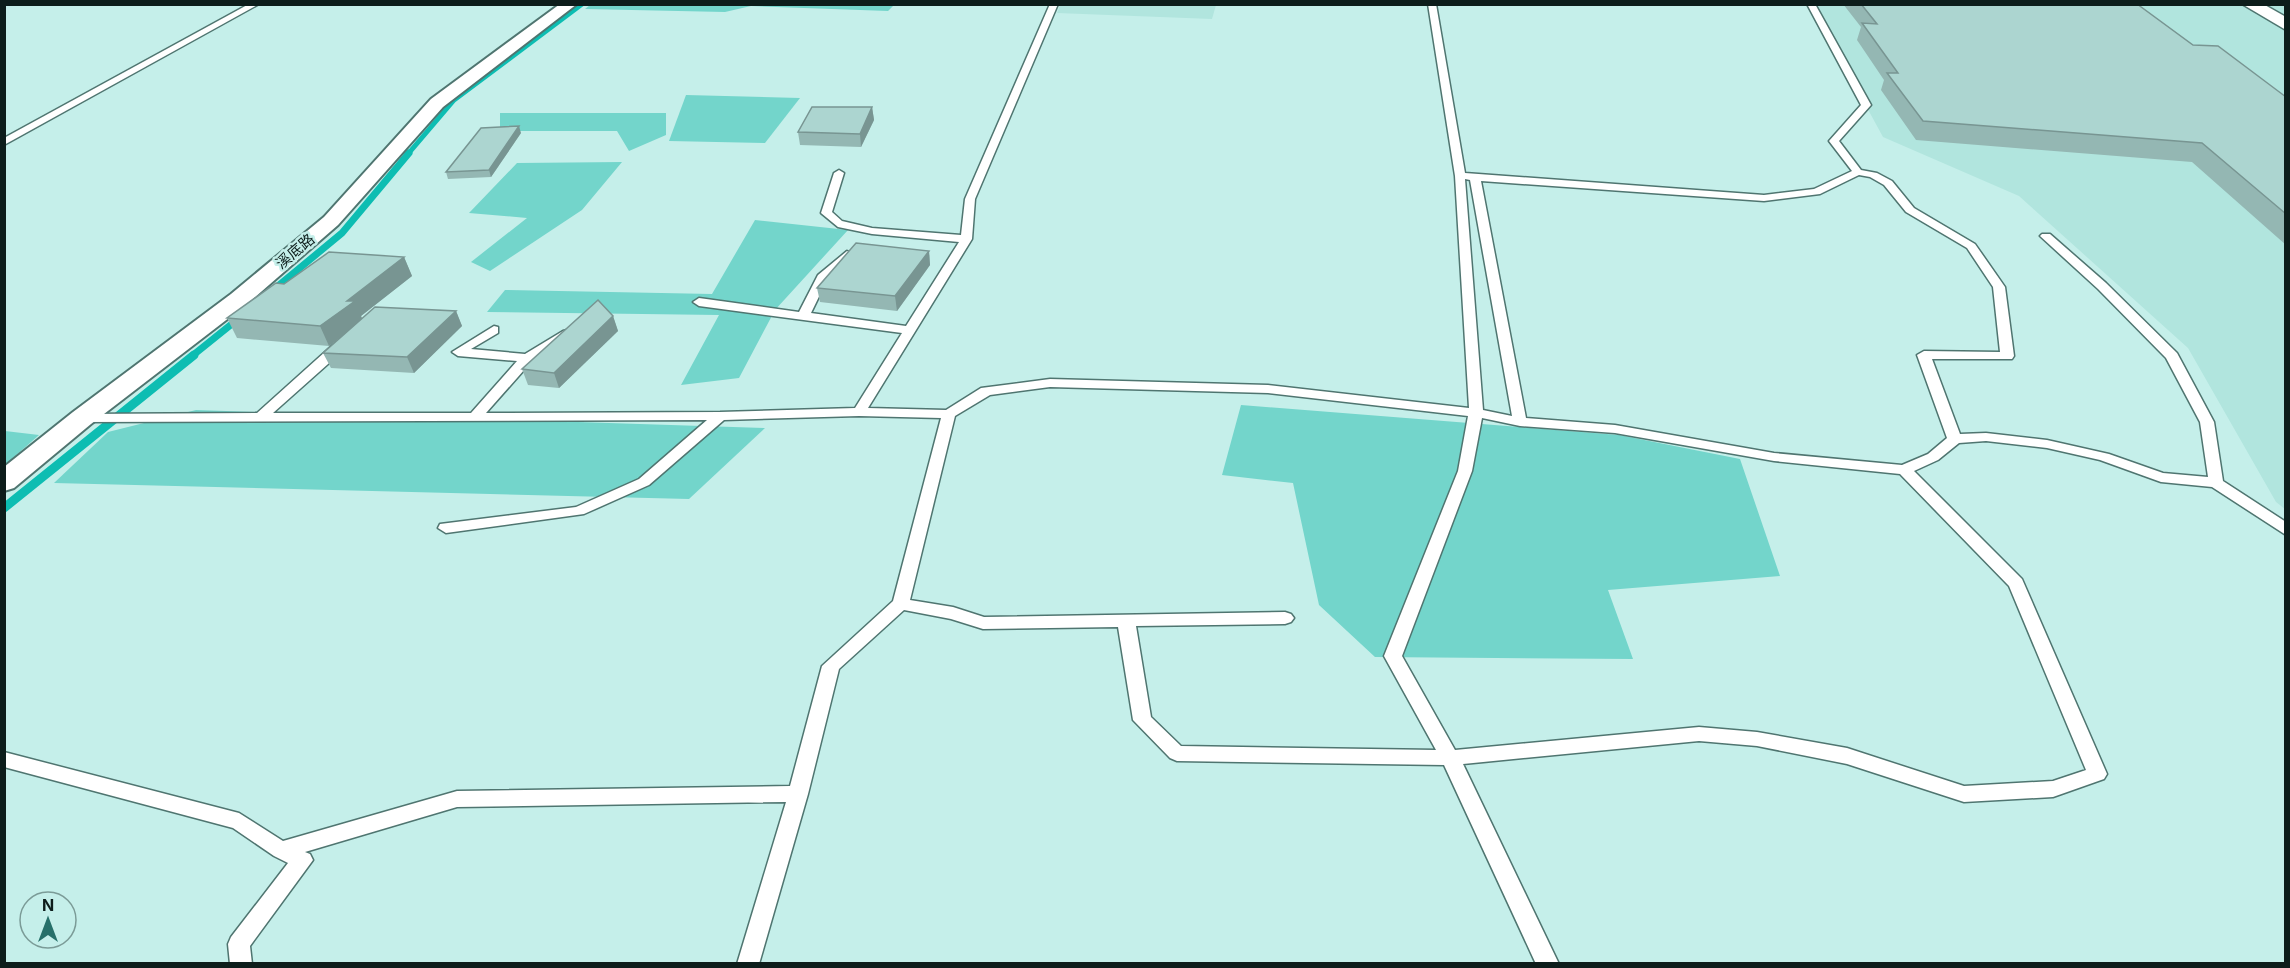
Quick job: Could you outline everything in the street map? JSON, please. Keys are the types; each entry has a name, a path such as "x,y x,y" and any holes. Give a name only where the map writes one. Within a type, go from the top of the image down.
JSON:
{"street":[{"name":"溪底路","path":"4,482 82,418 239,299 331,220 437,103 570,4"},
{"path":"2250,4 2286,25"}],"lane":[{"path":"4,142 256,4"},
{"path":"859,412 966,239 970,199 1054,4"},
{"path":"1432,4 1460,176 1476,412 1465,471 1393,656 1450,758 1548,963"},
{"path":"1811,4 1866,105 1834,141 1858,172"},
{"path":"1460,176 1764,198 1816,192 1858,172 1873,175 1888,183 1910,210 1971,246 1999,287 2007,356 1924,355 1955,439"},
{"path":"839,173 826,213 838,224 872,231 966,239"},
{"path":"1476,178 1520,422"},
{"path":"2046,236 2102,286 2172,357 2206,422 2216,483"},
{"path":"803,316 822,278 847,254"},
{"path":"699,302 910,330"},
{"path":"474,418 527,358 579,327"},
{"path":"494,330 458,352 527,358"},
{"path":"261,417 350,338"},
{"path":"82,418 474,418 720,416 859,412 949,414 986,391 1050,383 1268,389 1476,412 1520,422 1615,429 1774,458 1904,470 1933,457 1955,439 1986,437 2047,444 2104,458 2161,477 2216,483 2286,530"},
{"path":"748,963 798,794 831,666 901,604 949,414"},
{"path":"446,528 579,511 644,482 720,416"},
{"path":"1126,620 1142,720 1177,753 1450,758 1699,734 1757,739 1847,756 1964,794 2053,789 2097,774 2016,583 1904,470"},
{"path":"901,604 953,613 983,622 1285,618"},
{"path":"4,759 239,821 281,850 303,860 239,944 241,963"},
{"path":"281,850 457,799 798,794"}],"shaded area":[{"path":"1060,4 1216,5 1212,19 1057,13"},
{"path":"590,5 894,5 888,11 751,6 725,12 585,9"},
{"path":"1811,5 2285,5 2285,509 2276,502 2188,348 2019,196 1883,137"},
{"path":"686,95 800,98 765,143 669,141"},
{"path":"500,113 666,113 666,135 629,151 617,131 500,131"},
{"path":"622,162 582,210 490,271 471,262 527,218 469,213 517,163"},
{"path":"755,220 848,230 775,310 739,378 681,385 719,315 487,312 505,290 712,294"},
{"path":"1241,405 1619,435 1740,459 1780,576 1608,590 1633,659 1375,657 1319,605 1293,483 1222,475"},
{"path":"196,410 765,428 689,499 54,483 108,432"},
{"path":"5,431 39,435 5,465"}],"building":[{"path":"1861,4 2137,4 2193,45 2218,46 2286,97 2286,214 2202,143 1923,121 1887,73 1898,73 1862,23 1877,24"},
{"path":"812,107 872,107 860,134 798,132"},
{"path":"519,126 489,170 446,172 481,128"},
{"path":"856,243 929,251 895,296 817,288"},
{"path":"329,252 404,257 347,301 355,301 320,326 227,318 276,283 284,284"},
{"path":"598,300 613,316 554,373 522,369"},
{"path":"375,307 456,311 407,357 323,353"}],"waterway":[{"path":"408,154 454,100 582,4"},
{"path":"272,291 342,233 409,153"},
{"path":"192,356 238,319"},
{"path":"4,508 194,355"}]}
